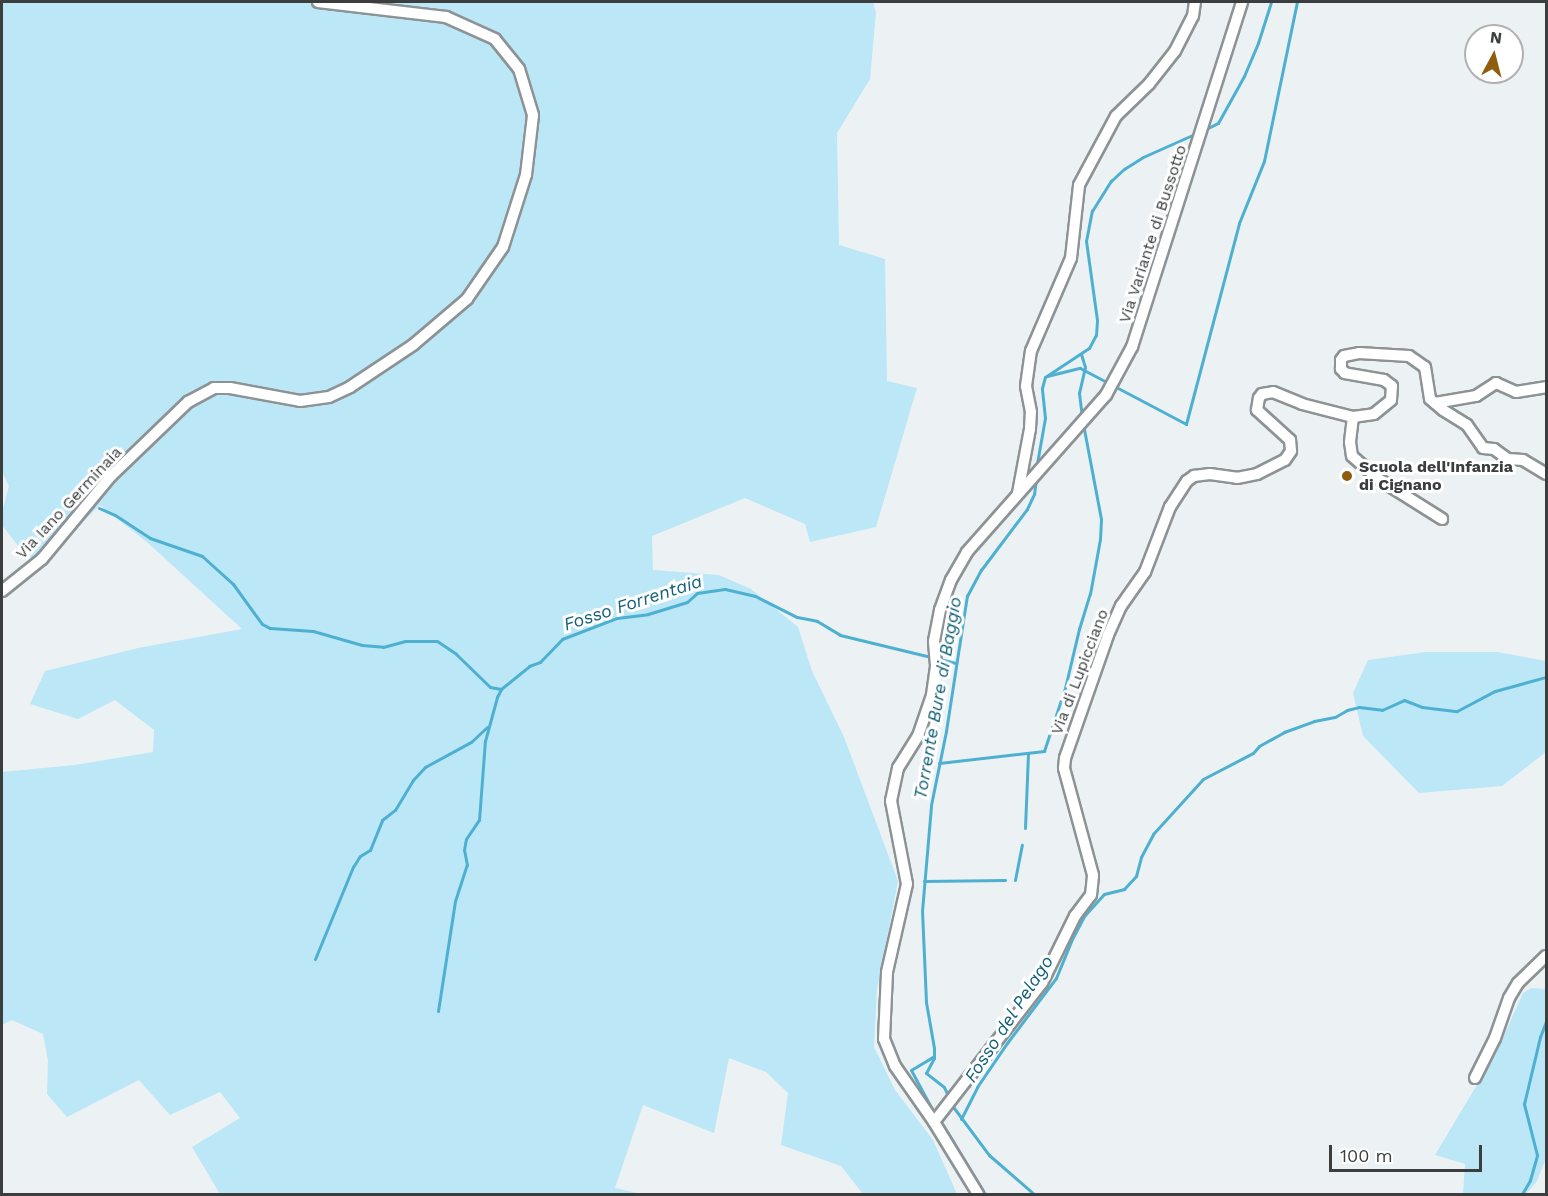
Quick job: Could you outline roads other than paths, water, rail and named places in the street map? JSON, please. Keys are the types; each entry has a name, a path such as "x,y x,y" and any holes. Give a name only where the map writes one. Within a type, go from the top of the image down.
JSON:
{"street":[{"name":"Via Iano Germinaia","path":"2,591 42,559 111,476 188,402 214,388 230,388 300,401 329,397 350,387 413,345 467,299 502,247 526,175 533,115 519,69 495,39 446,17 318,2"},
{"path":"1018,495 1030,429 1031,412 1026,386 1031,351 1071,258 1079,185 1116,116 1149,84 1174,51 1193,16 1195,2"},
{"name":"Via Variante di Bussotto","path":"978,1194 959,1167 934,1122 895,1066 884,1039 887,972 907,884 891,801 898,768 918,736 932,694 936,665 934,641 940,610 951,580 967,552 1106,395 1132,347 1242,2"},
{"name":"Via di Lupicciano","path":"934,1122 1042,983 1075,916 1091,895 1093,875 1065,768 1067,750 1108,635 1121,606 1145,572 1176,498 1187,481 1203,473 1248,477 1267,470 1289,456 1290,440 1257,410 1262,394 1273,392 1302,404 1353,417 1374,414 1386,406 1393,392 1390,382 1345,373 1340,365 1344,356 1350,354 1409,356 1417,360 1425,368 1428,394 1435,403"},
{"path":"1435,403 1476,396 1482,389 1496,382 1516,392 1546,387"},
{"path":"1435,403 1467,425 1483,448 1494,449 1508,459 1523,460 1546,474"},
{"path":"1353,417 1350,442 1352,456 1377,478 1442,519"},
{"path":"1475,1078 1496,1038 1509,998 1518,983 1546,956"}],"waterway":[{"name":"Torrente Bure di Baggio","path":"1206,129 1218,123 1244,76 1258,43 1271,2"},
{"path":"1047,376 1080,368 1186,424 1239,223 1264,161 1297,2"},
{"name":"Torrente Bure di Baggio","path":"1036,469 1045,418 1042,388 1045,377 1089,348 1096,335 1097,320 1086,241 1092,211 1111,181 1124,169 1143,157 1197,133"},
{"path":"1081,354 1085,367 1079,393 1082,418"},
{"path":"939,763 1044,751 1065,688 1090,594 1100,539 1101,519 1083,424"},
{"name":"Torrente Bure di Baggio","path":"949,1097 944,1087 926,1073 934,1058 926,1002 922,911 931,805 946,731 967,596 981,570 1027,509 1034,494 1036,479"},
{"name":"Fosso Forrentaia","path":"99,508 115,515 150,538 202,556 233,584 262,624 270,628 313,631 362,645 383,647 405,641 437,641 456,654 490,687 501,689"},
{"name":"Fosso Forrentaia","path":"438,1011 455,901 467,865 464,850 466,839 479,820 485,741 497,697 501,689 529,666 540,662 562,639 617,618 648,614 687,602 697,593 725,589 755,596 797,617 817,621 840,635 956,663"},
{"name":"Fosso del Pelago","path":"961,1119 977,1087 1056,978 1085,915 1104,894 1124,889 1136,876 1141,857 1153,834 1203,779 1253,753 1259,746 1284,732 1314,721 1335,717 1347,710 1359,707 1382,710 1404,700 1422,707 1457,711 1495,691 1546,677"},
{"path":"315,959 353,867 360,856 370,850 382,820 395,810 413,780 425,767 471,742 487,727"},
{"path":"1025,828 1028,753"},
{"path":"1015,880 1022,845"},
{"path":"924,881 1005,880"},
{"path":"1522,1194 1530,1180 1537,1155 1524,1104 1546,1021"},
{"path":"932,1109 911,1070 934,1056"},
{"name":"Torrente Bure di Baggio","path":"951,1104 989,1155 1034,1194"},
{"path":"943,1125 985,1194"}],"place":[{"name":"Scuola dell'Infanzia di Cignano","path":"1347,476"}]}
